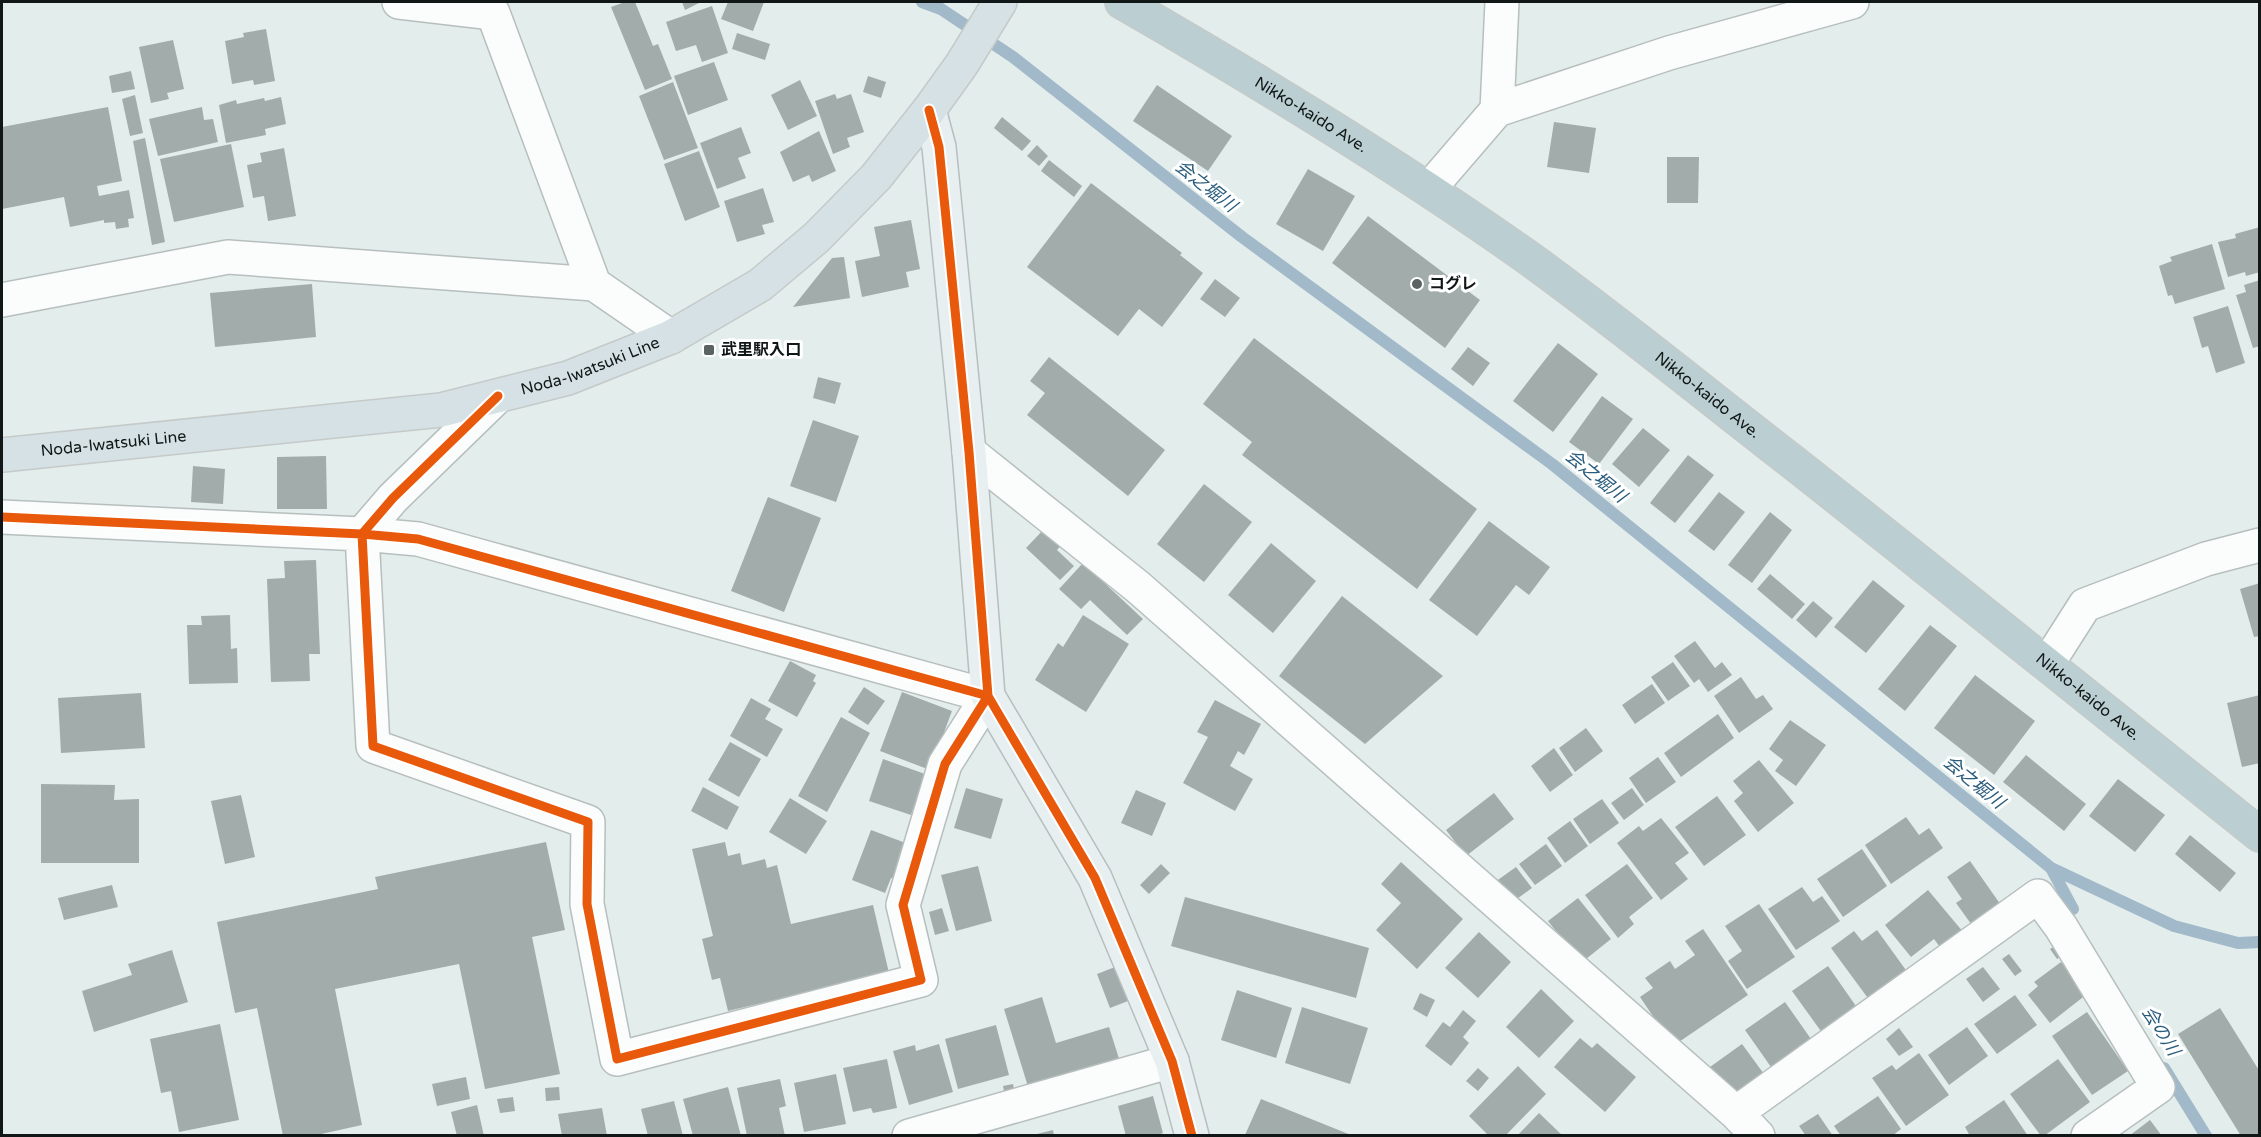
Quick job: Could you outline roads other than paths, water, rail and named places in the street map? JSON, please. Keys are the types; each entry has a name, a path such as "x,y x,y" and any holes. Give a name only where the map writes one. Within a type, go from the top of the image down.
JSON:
{"highway":[{"name":"Nikko-kaido Ave.","path":"1122,2 1316,117 1429,189 1531,260 2048,663 2259,835"}],"main road":[{"name":"Noda-Iwatsuki Line","path":"2,455 441,410 568,378 671,337 760,285 816,238 876,177 929,110 962,64 995,8"}],"street":[{"path":"399,2 493,13 594,284"},
{"path":"1497,110 1502,2"},
{"path":"1429,189 1497,110 1669,53 1852,2"},
{"path":"929,110 939,147 969,452 987,696 1095,878 1172,1060 1192,1136"},
{"path":"2,300 228,257 594,284 671,337"},
{"path":"498,396 393,498 362,534 373,746 588,822 587,904 617,1059 921,980 903,905 945,764 987,696"},
{"path":"969,452 1138,587 1747,1124 2038,896 2061,927 2158,1087 2088,1136"},
{"path":"2,517 362,534 418,539 987,696"},
{"path":"2048,663 2085,605 2206,559 2259,545"},
{"path":"909,1136 1172,1060"}],"waterway":[{"name":"会之堀川","path":"922,2 941,9 1013,57 1242,237 1552,464 2051,868 2174,926 2238,943 2260,942"},
{"path":"2051,868 2073,909"},
{"name":"会の川","path":"2164,1068 2206,1136"}],"place":[{"name":"コグレ","path":"1417,284"},
{"name":"武里駅入口","path":"709,350"}]}
